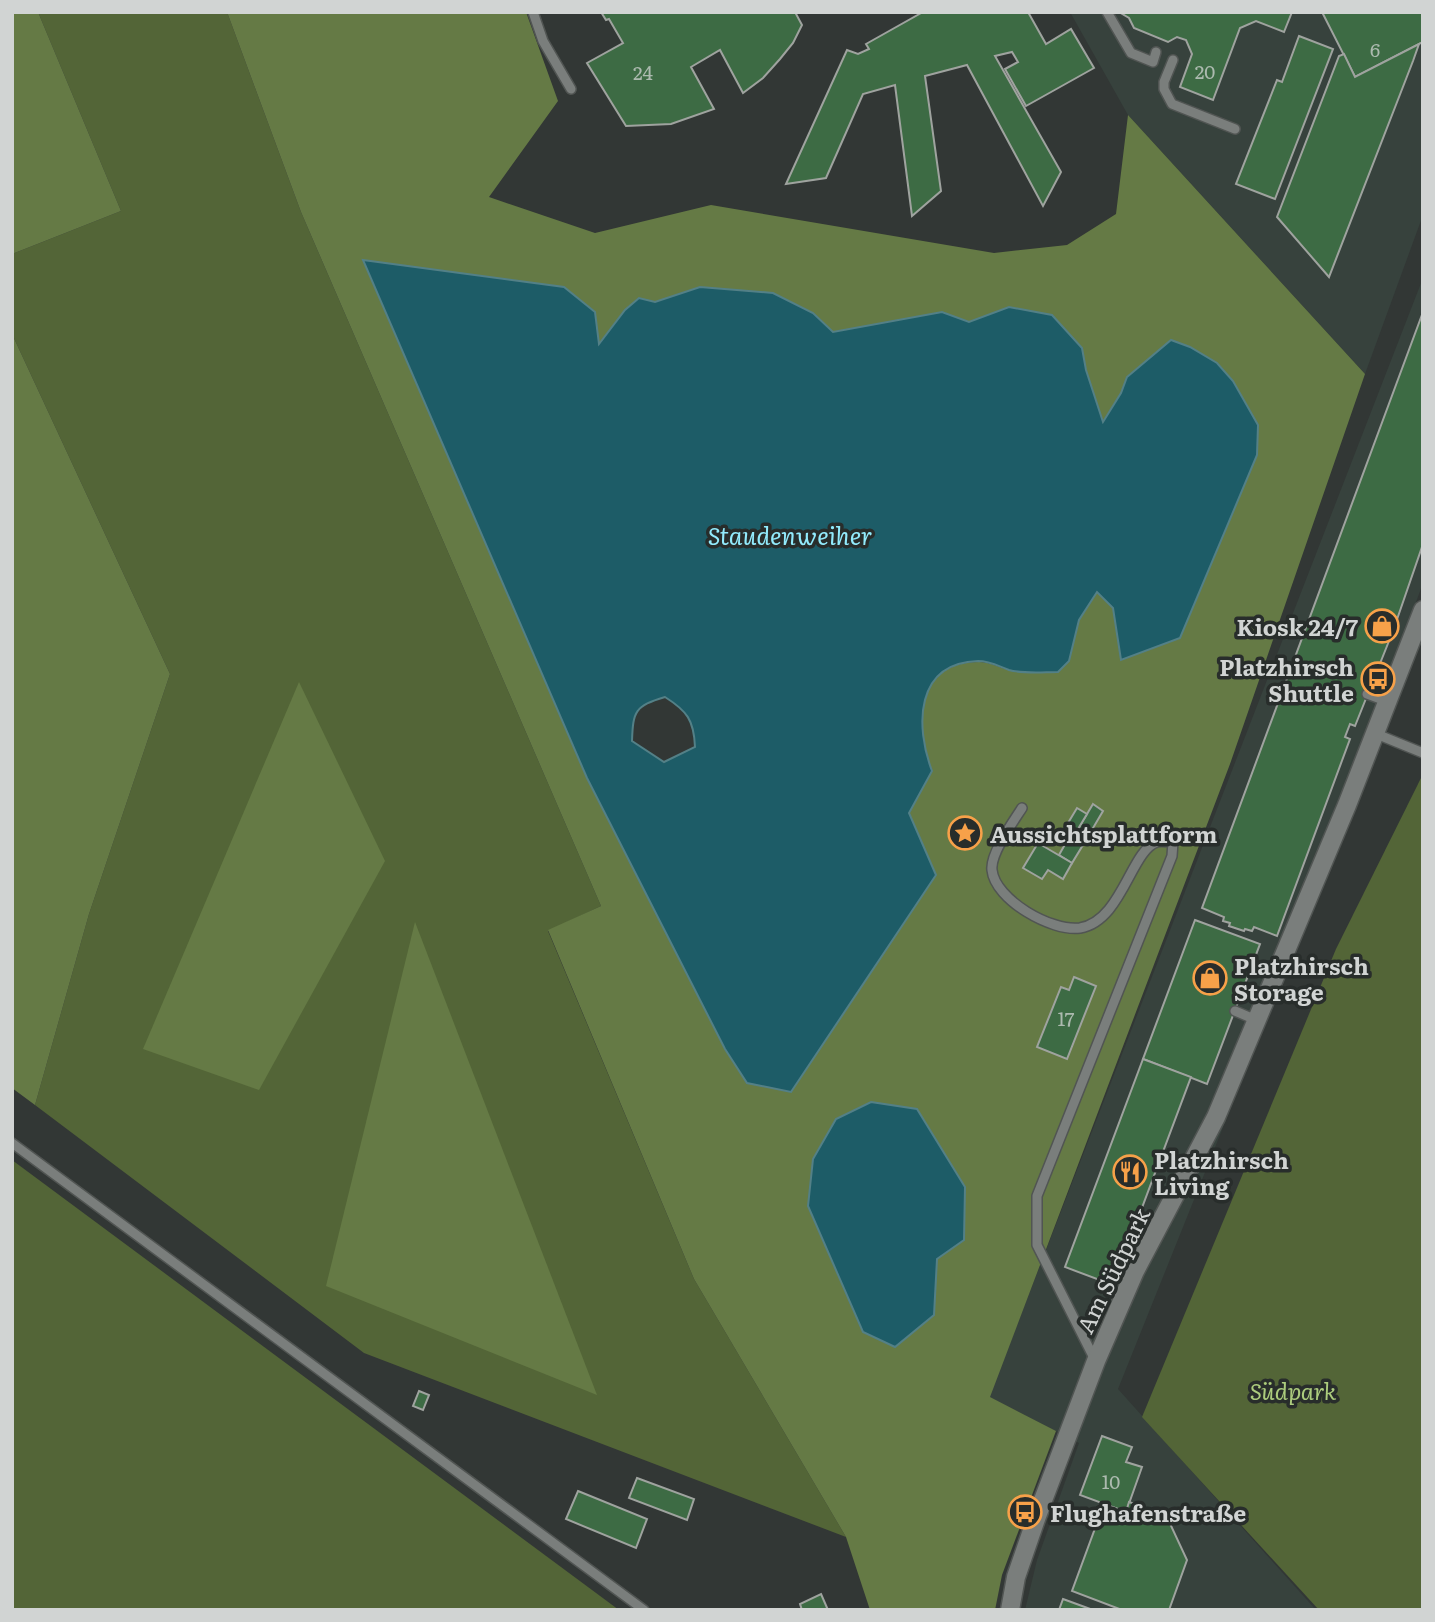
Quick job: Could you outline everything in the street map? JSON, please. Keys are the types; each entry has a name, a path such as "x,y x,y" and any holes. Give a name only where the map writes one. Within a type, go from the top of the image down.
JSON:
{"street":[{"name":"Am Südpark","path":"1010,1610 1016,1577 1028,1540 1096,1361 1135,1271 1216,1117 1341,818 1422,615"}],"lane":[{"path":"533,12 543,41 571,89"},
{"path":"1107,12 1131,53 1153,62 1156,52"},
{"path":"1173,60 1164,82 1164,89 1172,104 1235,130"},
{"path":"1367,694 1387,701"},
{"path":"1374,733 1423,753"},
{"path":"1021,807 996,852 992,869 997,883 1015,903 1038,918 1064,928 1080,928 1102,916 1119,896 1144,852 1156,842 1173,842 1172,856 1037,1196 1037,1245 1096,1361"},
{"path":"1235,1011 1256,1020"},
{"path":"12,1143 644,1610"}],"shaded area":[{"path":"1070,12 1423,12 1423,215 1365,374 1128,115"},
{"path":"1423,278 1423,583 1236,1095 1118,1389 1316,1610 1025,1610 1037,1560 1079,1443 989,1397"}],"green space":[{"path":"12,12 38,12 121,211 12,254"},
{"path":"38,12 227,12 301,212 601,906 548,931 694,1279 846,1537 364,1353 35,1105 89,914 170,674 12,334 12,254 121,211"},
{"path":"227,12 526,12 558,101 489,197 595,233 711,205 994,253 1067,245 1116,214 1128,115 1365,374 1230,764 990,1397 1056,1431 1002,1575 995,1610 870,1610 846,1537 694,1279 548,930 601,906 301,212","holes":["363,260 564,287 595,312 598,345 655,302 700,287 813,313 833,332 942,312 969,322 1009,307 1082,348 1103,423 1127,377 1233,381 1244,402 1122,660 1113,608 1097,591 1079,620 1069,661 1015,670 983,662 958,665 942,673 932,685 925,700 923,717 923,735 932,771 909,813 936,875 791,1092 725,1049 587,778","813,1159 937,1259 934,1315"]},
{"path":"12,334 170,674 89,914 35,1105 12,1088"},
{"path":"299,682 385,861 259,1090 143,1049"},
{"name":"Südpark","path":"1423,774 1423,1610 1319,1610 1142,1417 1336,949"},
{"path":"415,922 597,1395 326,1286"},
{"path":"12,1160 619,1610 12,1610"}],"water":[{"name":"Staudenweiher","path":"363,260 564,287 595,312 599,344 625,310 639,298 655,302 700,287 773,293 813,313 833,332 942,312 969,322 1009,307 1052,315 1082,348 1086,370 1103,422 1121,393 1127,377 1171,340 1190,347 1217,363 1233,381 1258,425 1257,455 1180,638 1121,660 1113,608 1097,592 1079,620 1069,661 1058,672 1015,671 978,661 957,664 942,673 931,685 922,717 923,735 932,771 909,813 936,875 791,1092 747,1083 725,1049 587,778","holes":["665,697 673,702 691,723 695,747 664,762 632,741 633,723 638,711 647,703"]},
{"path":"871,1102 917,1109 965,1187 964,1240 937,1259 934,1315 895,1347 863,1332 808,1206 813,1159 836,1119"}],"building":[{"path":"601,12 795,12 802,25 793,43 780,59 763,78 743,93 720,50 691,67 714,109 671,124 626,126 587,63 623,43 609,19 606,20"},
{"path":"923,12 1028,12 1046,44 1071,29 1094,68 1026,106 1005,69 1018,62 1012,52 995,56 1061,172 1043,206 967,65 925,76 941,191 912,216 895,85 863,94 826,178 786,184 847,50 858,54 869,49 866,44"},
{"path":"1119,12 1292,12 1284,32 1256,21 1240,28 1213,100 1180,87 1192,54 1186,40 1177,37 1168,42 1134,28 1129,18"},
{"path":"1322,12 1423,12 1423,42 1355,77"},
{"path":"1299,36 1333,49 1275,199 1236,184 1277,80 1282,82"},
{"path":"1419,44 1329,277 1277,217 1339,56 1344,54 1355,77"},
{"path":"1423,312 1423,544 1393,631 1355,726 1350,724 1345,737 1350,739 1277,936 1254,927 1252,931 1244,931 1229,926 1230,923 1223,921 1224,917 1202,908"},
{"path":"1093,804 1103,811 1086,840 1075,834"},
{"path":"1077,808 1087,814 1075,834 1065,828"},
{"path":"1072,832 1086,840 1072,863 1059,855"},
{"path":"1038,843 1072,863 1063,879 1048,870 1042,879 1023,868"},
{"name":"Platzhirsch Storage","path":"1195,920 1260,944 1207,1084 1143,1059"},
{"path":"1074,977 1096,986 1067,1059 1037,1047 1061,987 1069,990"},
{"path":"1143,1059 1191,1077 1113,1285 1065,1267"},
{"path":"419,1391 429,1395 423,1410 413,1406"},
{"path":"1102,1436 1132,1447 1126,1462 1142,1467 1126,1512 1080,1495"},
{"path":"637,1478 694,1499 687,1520 629,1498"},
{"path":"578,1491 647,1519 636,1548 566,1519"},
{"path":"1129,1502 1166,1515 1187,1560 1169,1610 1122,1610 1072,1591 1104,1504 1126,1512"},
{"path":"821,1594 828,1610 802,1610 800,1604"},
{"path":"1063,1599 1093,1610 1059,1610"}],"place":[{"name":"Kiosk 24/7","path":"1382,626"},
{"name":"Platzhirsch Shuttle","path":"1378,679"},
{"name":"Aussichtsplattform","path":"965,833"},
{"name":"Platzhirsch Storage","path":"1210,978"},
{"name":"Platzhirsch Living","path":"1130,1172"},
{"name":"Flughafenstraße","path":"1025,1512"}]}
